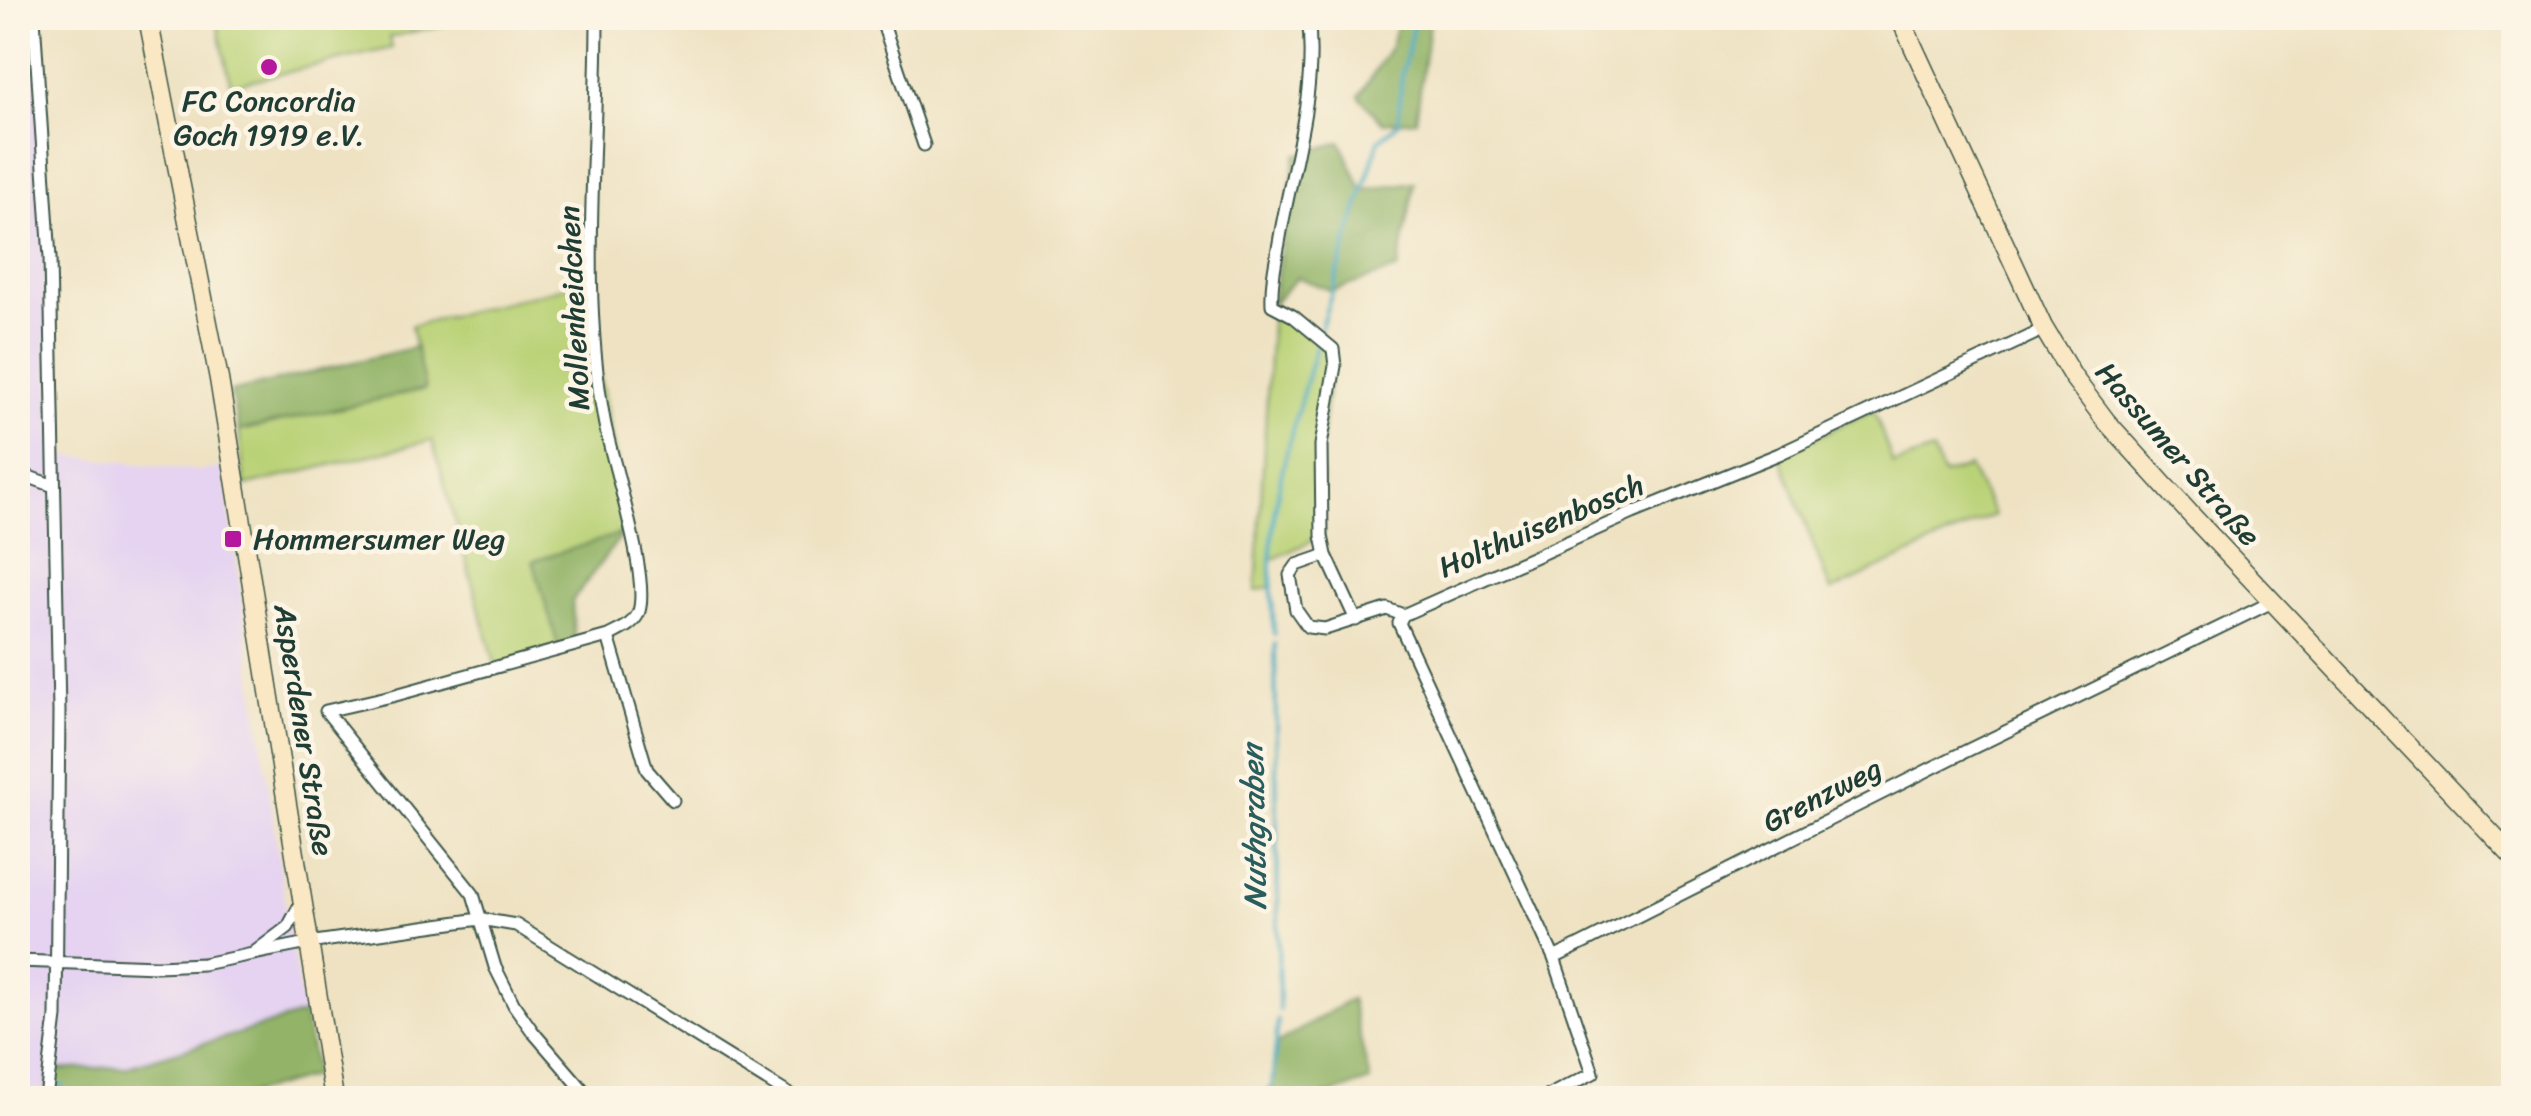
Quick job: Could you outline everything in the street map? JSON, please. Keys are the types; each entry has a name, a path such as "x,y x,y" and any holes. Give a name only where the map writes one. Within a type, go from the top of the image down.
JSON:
{"main road":[{"name":"Asperdener Straße","path":"148,18 222,399 334,1098"},
{"name":"Hassumer Straße","path":"1900,18 2043,327 2073,377 2106,421 2514,858"}],"street":[{"path":"34,18 50,258 59,712 57,962 46,1098"},
{"name":"Mollenheidchen","path":"597,18 591,259 596,356 604,421 639,567 639,612 628,626 608,636"},
{"path":"881,18 924,145"},
{"path":"1308,18 1312,50 1308,97 1280,233 1272,305 1293,316 1333,350 1335,366 1322,445 1322,536 1326,555 1356,620"},
{"name":"Holthuisenbosch","path":"1326,555 1297,565 1290,576 1300,618 1308,627 1356,620 1386,608 1403,614 1779,454 2043,327"},
{"path":"18,474 54,486"},
{"name":"Grenzweg","path":"1554,958 2272,602"},
{"path":"1403,614 1399,623 1554,958 1592,1073 1544,1098"},
{"path":"590,1098 514,1004 495,967 473,894 326,712 608,636 647,770 673,800"},
{"path":"251,955 288,927 302,901"},
{"path":"18,961 203,964 308,943 480,919 516,925 795,1098"}],"shaded area":[{"path":"18,18 34,18 54,454 198,471 223,468 291,947 304,1014 125,1067 51,1070 45,1098 18,1098"}],"green space":[{"name":"FC Concordia Goch 1919 e.V.","path":"216,18 474,18 390,37 392,48 231,85"},
{"path":"1398,18 1430,18 1416,120 1383,123 1359,96 1391,46"},
{"path":"1341,142 1362,190 1415,182 1398,269 1332,291 1297,277 1272,305 1296,155"},
{"path":"592,280 596,356 628,524 623,533 534,561 559,649 496,667 432,440 245,486 239,431 424,389 411,326"},
{"path":"1272,305 1333,349 1321,445 1322,536 1271,560 1272,587 1256,591"},
{"path":"416,347 425,389 239,431 231,392"},
{"path":"1874,410 1893,465 1932,451 1943,475 1969,467 1994,515 1831,591 1779,454"},
{"path":"623,533 572,601 575,645 559,649 533,561"},
{"path":"1351,999 1370,1081 1303,1100 1277,1098 1266,1092 1272,1086 1277,1044"},
{"path":"304,1014 316,1075 237,1098 46,1098 50,1070 125,1067"}],"waterway":[{"name":"Nuthgraben","path":"1320,330 1379,140 1398,124 1402,74 1415,18"},
{"name":"Nuthgraben","path":"1274,634 1271,563 1276,507 1287,450 1318,340"},
{"name":"Nuthgraben","path":"1275,644 1279,1010"},
{"name":"Nuthgraben","path":"1221,1098 1266,1092 1272,1086 1278,1020"},
{"path":"62,1085 67,1098"}],"place":[{"name":"FC Concordia Goch 1919 e.V.","path":"269,67"},
{"name":"Hommersumer Weg","path":"233,539"}]}
